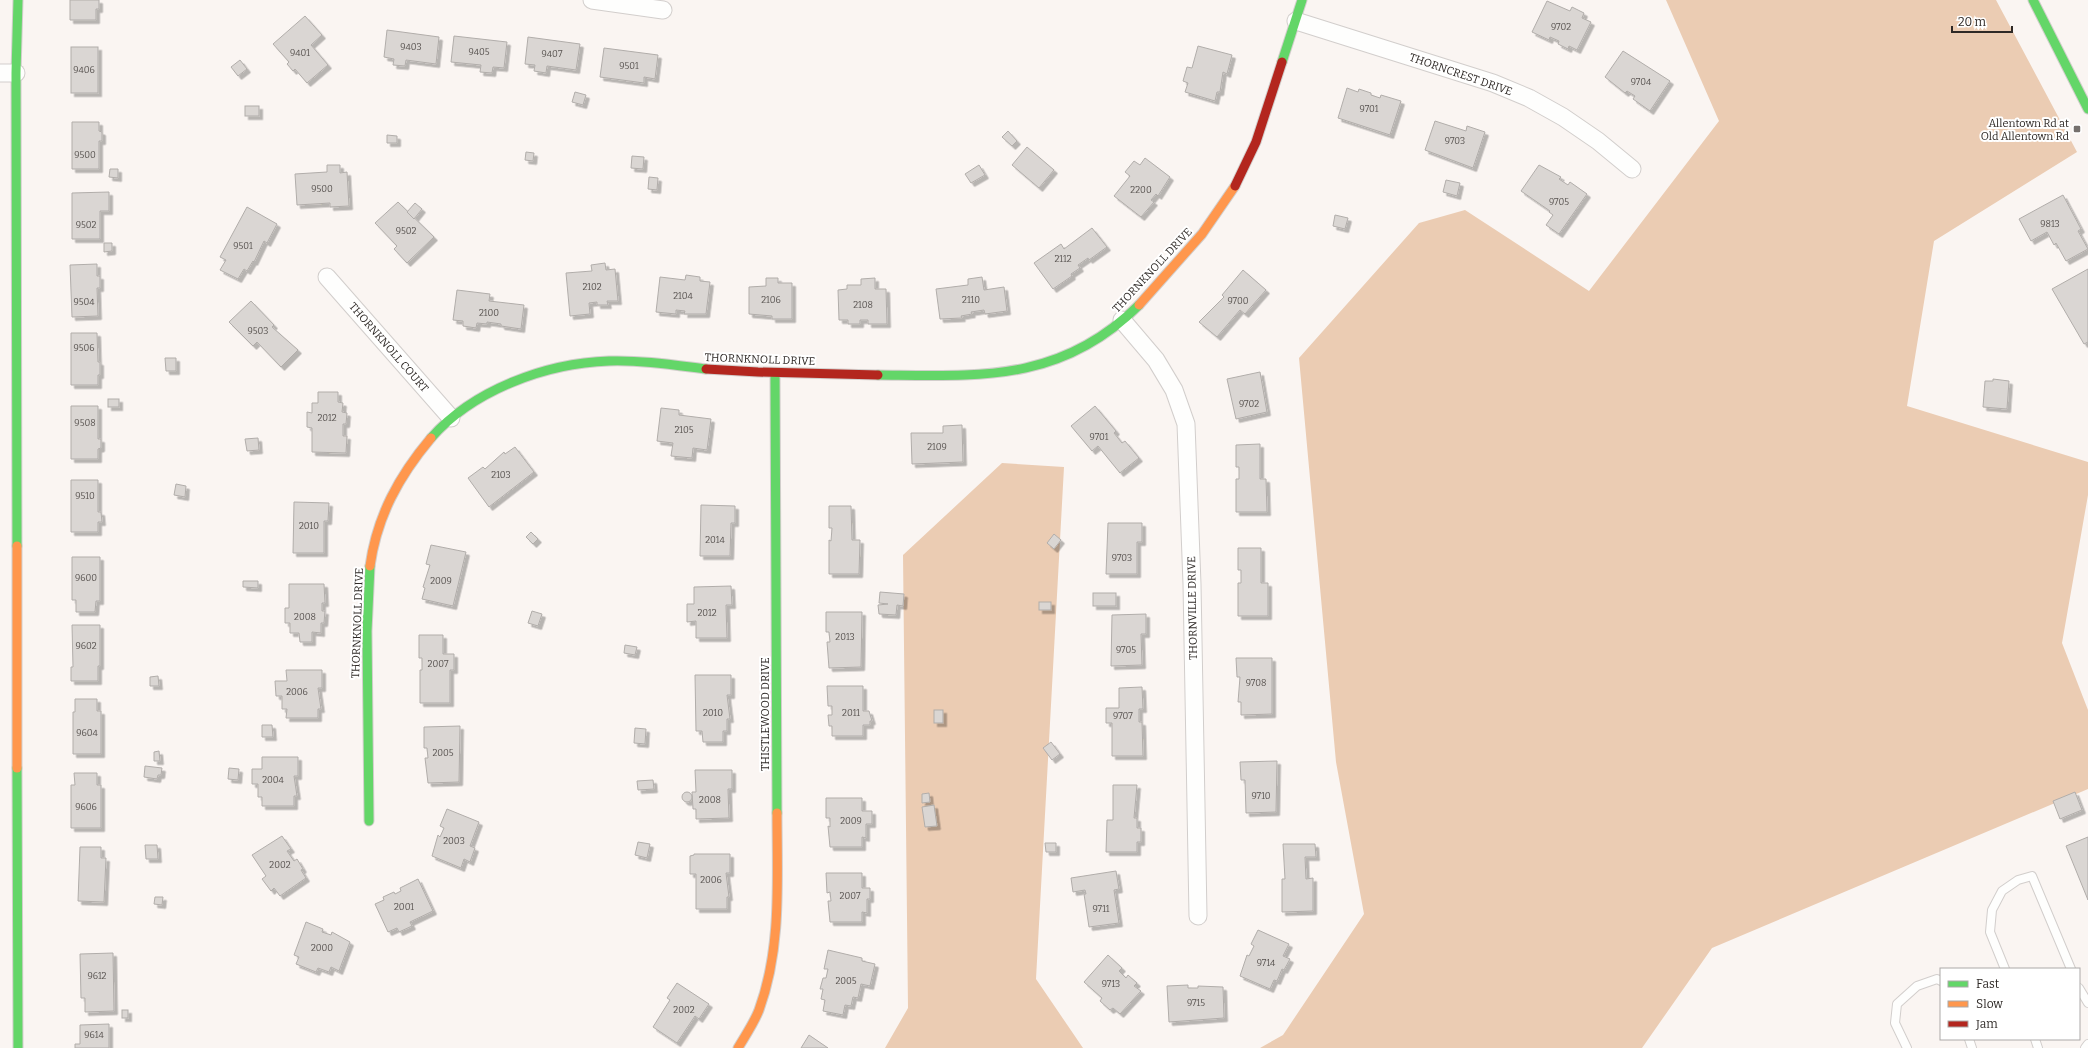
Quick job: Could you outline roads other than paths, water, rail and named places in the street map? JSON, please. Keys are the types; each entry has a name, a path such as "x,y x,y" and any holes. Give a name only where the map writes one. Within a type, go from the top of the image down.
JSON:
{"street":[{"path":"18,0 8,73 18,1048"},
{"path":"592,0 663,10"},
{"name":"THORNKNOLL DRIVE","path":"369,821 367,627 369,576 374,542 382,514 393,493 423,447 451,418 505,387 552,368 572,364 622,361 694,369 775,373 881,375 987,374 1024,369 1053,361 1088,343 1122,320 1190,250 1217,214 1241,176 1258,136 1302,0"},
{"path":"2033,0 2088,109"},
{"name":"THORNCREST DRIVE","path":"1296,21 1493,83 1529,98 1564,117 1598,141 1632,169"},
{"name":"THORNKNOLL COURT","path":"327,277 451,418"},
{"name":"THORNVILLE DRIVE","path":"1122,320 1156,360 1174,390 1186,424 1192,584 1198,916"},
{"name":"THISTLEWOOD DRIVE","path":"738,1048 758,1012 769,977 777,921 775,373"}],"lane":[{"path":"2005,968 1990,932 1992,910 2002,891 2018,880 2032,876 2071,968"},
{"path":"1907,1048 1895,1023 1896,1004 1917,986 1937,980 1940,981"},
{"path":"2080,990 2088,1002"},
{"path":"2085,1048 2088,1044"}],"place":[{"name":"Allentown Rd at Old Allentown Rd","path":"2077,129"}]}
